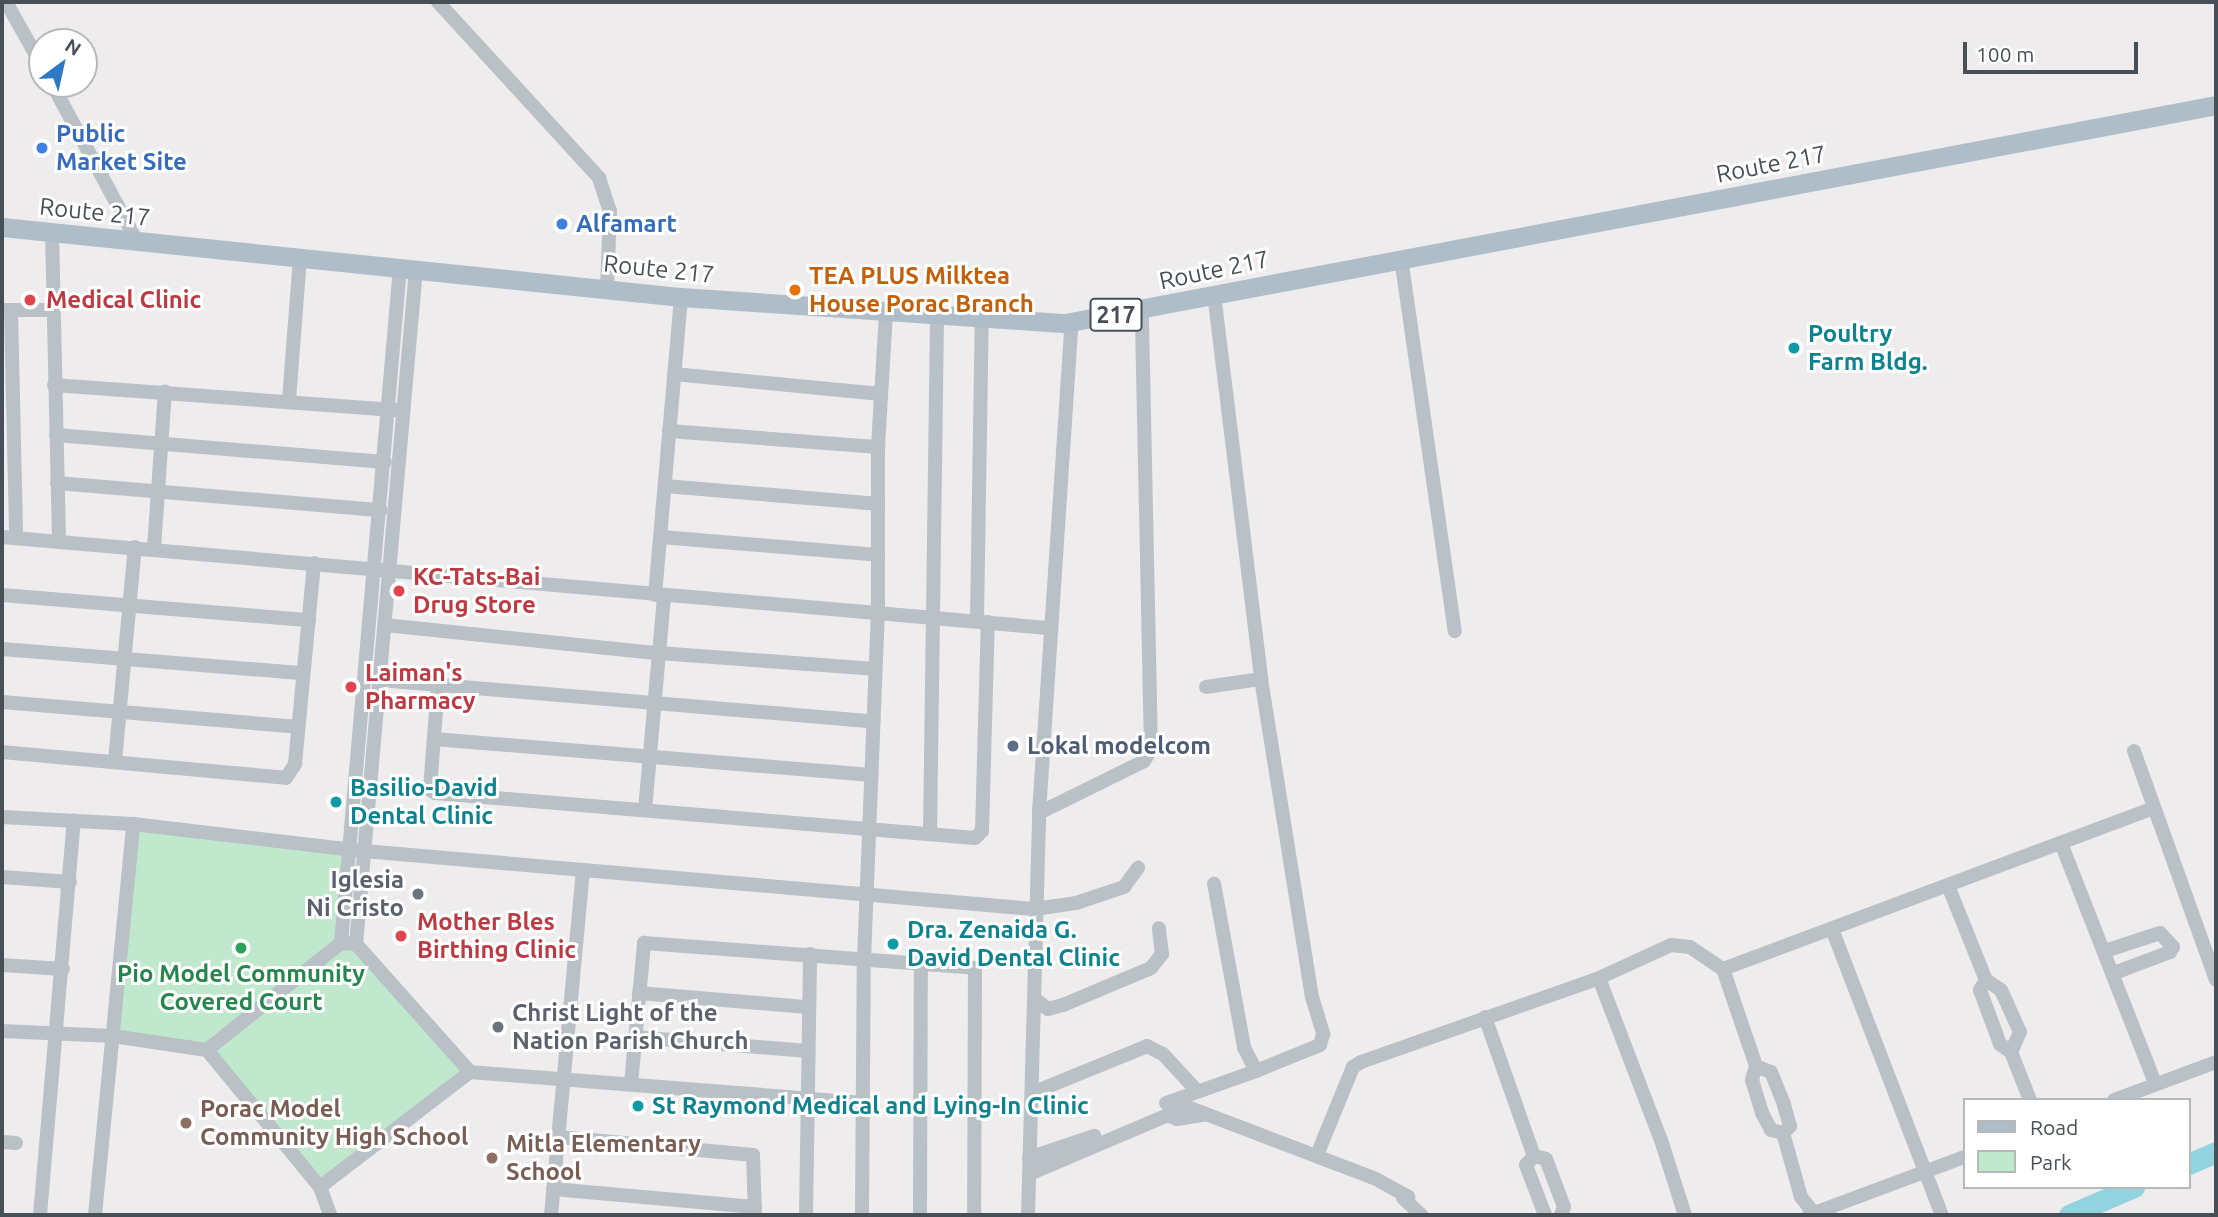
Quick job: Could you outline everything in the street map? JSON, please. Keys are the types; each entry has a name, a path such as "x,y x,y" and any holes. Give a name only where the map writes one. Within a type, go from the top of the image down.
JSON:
{"main road":[{"name":"Route 217","path":"2,227 681,297 937,317 1072,322 2216,105"}],"street":[{"path":"6,2 28,41"},
{"path":"438,2 599,178 610,211 607,288"},
{"path":"60,98 137,241"},
{"path":"52,232 59,542"},
{"path":"289,400 300,257"},
{"path":"1401,258 1455,631"},
{"path":"408,268 358,850 356,944 470,1072"},
{"path":"1029,1158 1151,1115 1197,1091 1320,1045 1323,1034 1312,997 1261,679 1214,294"},
{"path":"645,810 658,653 661,537 681,297"},
{"path":"52,310 6,310 9,538 154,548 659,596 931,616 1048,628"},
{"path":"1039,813 1144,761 1151,750 1142,310"},
{"path":"862,1215 864,959 878,614 878,447 886,313"},
{"path":"930,834 937,317"},
{"path":"438,685 432,792 975,838 982,831 982,318"},
{"path":"1028,1215 1035,999 1034,909 1048,628 1072,322"},
{"path":"674,374 881,394"},
{"path":"54,385 397,409"},
{"path":"154,548 165,391"},
{"path":"207,1051 341,943 358,850 380,680 385,625 381,510 385,462 397,409"},
{"path":"669,431 878,447"},
{"path":"56,435 385,462"},
{"path":"57,483 381,510"},
{"path":"665,486 878,504"},
{"path":"661,537 878,555"},
{"path":"115,761 135,547"},
{"path":"2,752 283,779 295,767 314,563"},
{"path":"2,595 129,603 309,620"},
{"path":"385,625 658,653 874,669"},
{"path":"2,649 303,673"},
{"path":"1206,687 1261,679"},
{"path":"380,680 654,705 873,721"},
{"path":"2,702 298,727"},
{"path":"434,738 872,775"},
{"path":"2134,751 2151,809 2216,980"},
{"path":"1723,970 1949,888 2151,809"},
{"path":"2,817 133,824 583,872 1034,909 1076,903 1124,887 1138,868"},
{"path":"40,1215 74,820"},
{"path":"95,1215 133,824"},
{"path":"2061,843 2115,973 2155,1083"},
{"path":"551,1215 566,1078 583,872"},
{"path":"2,877 70,882"},
{"path":"1214,884 1244,1046 1255,1071"},
{"path":"1949,888 1986,980 2001,990 2020,1032 2011,1052"},
{"path":"1035,999 1048,1009 1152,968 1162,954 1159,928"},
{"path":"1832,929 1942,1215"},
{"path":"2105,951 2160,933 2173,947 2170,952 2115,973"},
{"path":"631,1084 643,945 648,942 810,954 920,966 975,968 974,1215"},
{"path":"341,943 356,944"},
{"path":"1317,1155 1353,1067 1598,978 1671,945 1690,947 1723,970 1756,1066 1752,1080 1762,1113 1771,1130 1783,1133"},
{"path":"806,1215 807,1007 810,954"},
{"path":"2,965 63,970"},
{"path":"920,966 920,1215"},
{"path":"1598,978 1661,1140 1685,1215"},
{"path":"1986,980 1980,990 1983,1001 2000,1044 2011,1052 2029,1098"},
{"path":"639,993 807,1007"},
{"path":"1485,1017 1534,1156"},
{"path":"2,1031 113,1036 207,1051 320,1186 330,1215"},
{"path":"634,1037 808,1051"},
{"path":"1032,1093 1147,1046 1163,1054 1197,1091"},
{"path":"2118,1098 2216,1062"},
{"path":"1756,1066 1771,1072 1790,1126 1783,1133"},
{"path":"320,1186 470,1072 566,1078 808,1102 863,1103"},
{"path":"1029,1174 1168,1115 1177,1119 1207,1114 1387,1184 1408,1198 1403,1198 1421,1215"},
{"path":"1783,1133 1801,1197 1811,1213 1962,1158"},
{"path":"553,1189 755,1211 753,1155 559,1137"},
{"path":"1534,1156 1526,1165 1545,1215"},
{"path":"1534,1156 1546,1159 1564,1207 1561,1215"}],"green space":[{"path":"133,824 352,849 341,943 356,944 470,1072 320,1187 207,1051 113,1036"}],"waterway":[{"path":"2190,1163 2216,1152"},
{"path":"2069,1215 2129,1189"}],"place":[{"name":"Public Market Site","path":"42,148"},
{"name":"Alfamart","path":"562,224"},
{"name":"TEA PLUS Milktea House Porac Branch","path":"795,290"},
{"name":"Medical Clinic","path":"30,300"},
{"name":"Poultry Farm Bldg.","path":"1794,348"},
{"name":"KC-Tats-Bai Drug Store","path":"399,591"},
{"name":"Laiman's Pharmacy","path":"351,687"},
{"name":"Lokal modelcom","path":"1013,746"},
{"name":"Basilio-David Dental Clinic","path":"336,802"},
{"name":"Iglesia Ni Cristo","path":"418,894"},
{"name":"Mother Bles Birthing Clinic","path":"401,936"},
{"name":"Dra. Zenaida G. David Dental Clinic","path":"893,944"},
{"name":"Pio Model Community Covered Court","path":"241,948"},
{"name":"Christ Light of the Nation Parish Church","path":"498,1027"},
{"name":"St Raymond Medical and Lying-In Clinic","path":"638,1106"},
{"name":"Porac Model Community High School","path":"186,1123"},
{"name":"Mitla Elementary School","path":"492,1158"}]}
